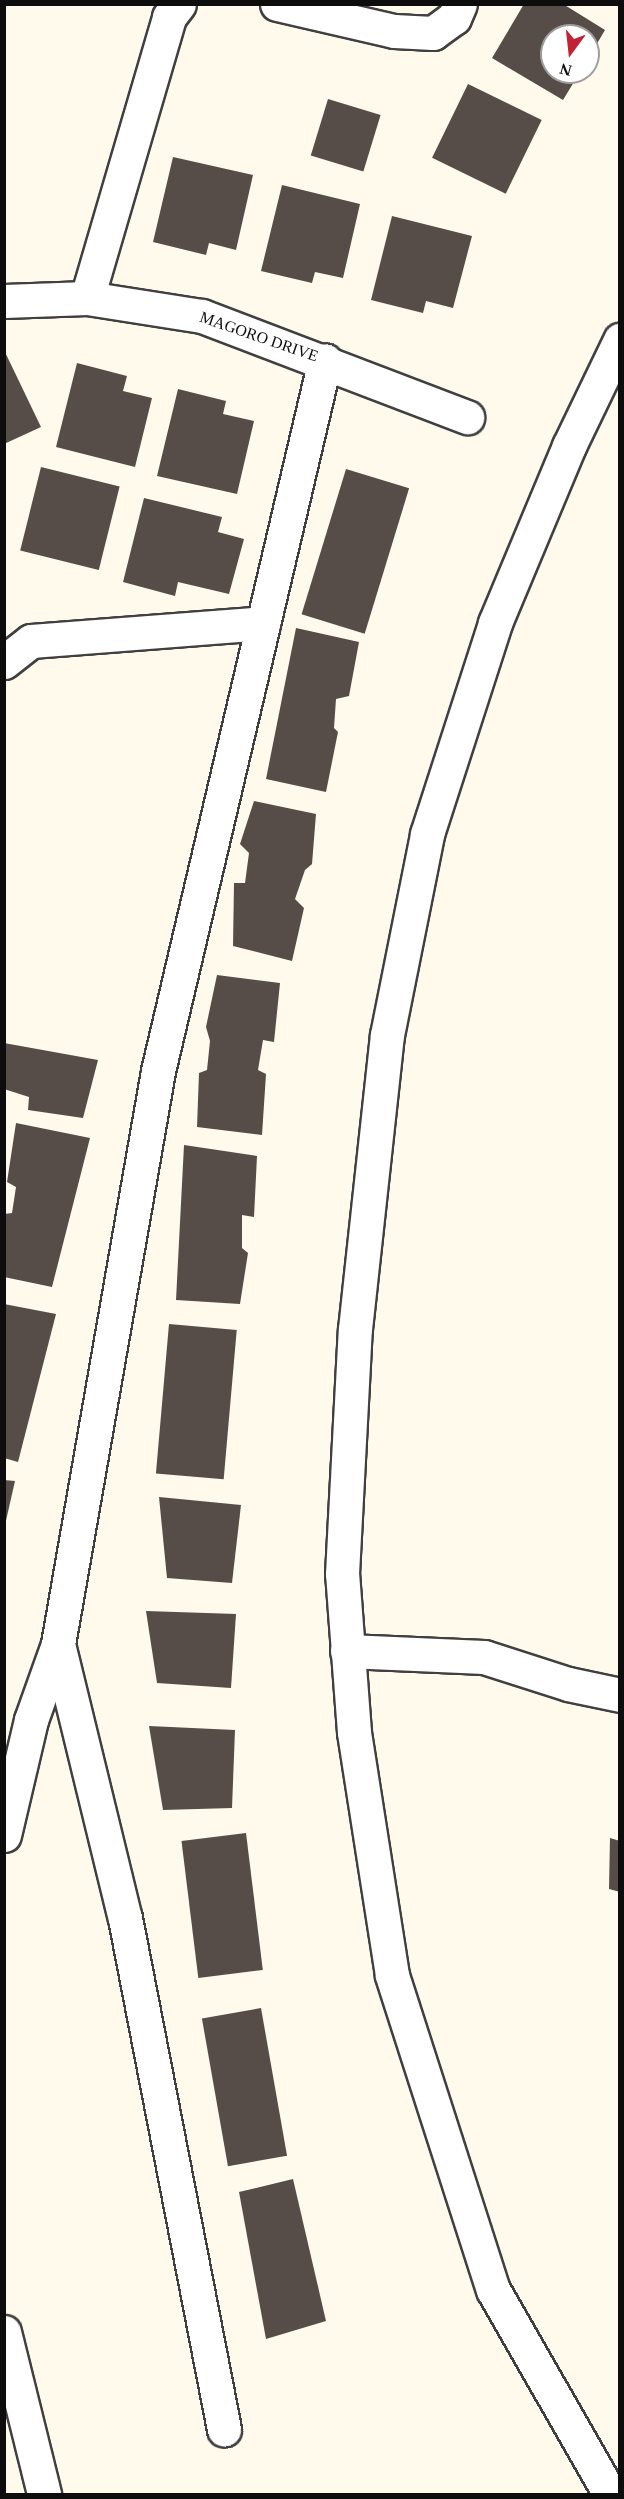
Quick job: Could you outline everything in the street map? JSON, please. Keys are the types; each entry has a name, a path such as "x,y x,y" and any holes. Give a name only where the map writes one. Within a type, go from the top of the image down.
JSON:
{"street":[{"path":"87,298 169,17 179,4"},
{"path":"277,4 394,31 433,33 454,18 460,4"},
{"name":"MAGORO DRIVE","path":"4,301 87,298 202,316 325,360 467,417"},
{"path":"610,2494 493,2290 392,1975 354,1732 342,1574 356,1329 387,1035 427,834 495,623 569,446 620,340"},
{"path":"4,1835 32,1720 58,1644 158,1071 325,360"},
{"path":"4,662 31,642 263,623"},
{"path":"58,1644 124,1918 224,2429"},
{"path":"347,1651 484,1657 568,1684 620,1695"},
{"path":"4,2332 13,2413 44,2494"}],"building":[{"path":"524,4 563,4 595,24 540,24 540,84 573,84 563,100 492,58"},
{"path":"600,27 605,30 600,39"},
{"path":"468,84 542,120 506,194 432,158"},
{"path":"328,99 381,115 363,172 311,155"},
{"path":"173,157 253,175 236,250 209,243 206,255 153,242"},
{"path":"282,185 360,204 343,278 315,272 312,283 261,271"},
{"path":"392,216 472,236 453,308 426,301 423,313 371,300"},
{"path":"4,350 41,427 4,444"},
{"path":"77,363 127,376 123,391 152,398 135,467 56,447"},
{"path":"178,389 226,401 223,414 254,421 237,494 157,476"},
{"path":"41,467 120,487 99,570 20,550"},
{"path":"346,469 409,488 365,634 302,614"},
{"path":"144,498 222,517 218,532 244,539 229,594 178,582 175,596 123,582"},
{"path":"296,628 359,642 349,696 336,699 334,728 338,732 326,792 266,779"},
{"path":"254,801 316,814 312,864 305,870 295,899 304,908 292,961 233,946 234,883 245,883 249,853 240,844"},
{"path":"217,975 280,983 274,1042 263,1040 258,1070 266,1074 262,1135 197,1127 199,1073 207,1070 210,1041 206,1027"},
{"path":"4,1043 98,1060 83,1118 28,1110 29,1097 4,1089"},
{"path":"16,1123 90,1138 52,1287 4,1277 4,1214 12,1213 16,1187 7,1182"},
{"path":"184,1145 257,1156 254,1217 242,1215 242,1248 248,1253 240,1304 176,1300"},
{"path":"4,1304 56,1314 18,1462 4,1458"},
{"path":"169,1324 237,1330 224,1479 156,1473"},
{"path":"4,1480 15,1481 5,1525 4,1525"},
{"path":"159,1497 241,1505 232,1583 167,1578"},
{"path":"146,1611 236,1614 231,1688 157,1683"},
{"path":"149,1726 235,1730 232,1808 163,1810"},
{"path":"246,1833 263,1970 198,1978 181,1841"},
{"path":"610,1838 620,1841 620,1892 609,1889"},
{"path":"261,2008 287,2156 228,2166 202,2018"},
{"path":"293,2179 326,2321 266,2339 239,2192"}]}
